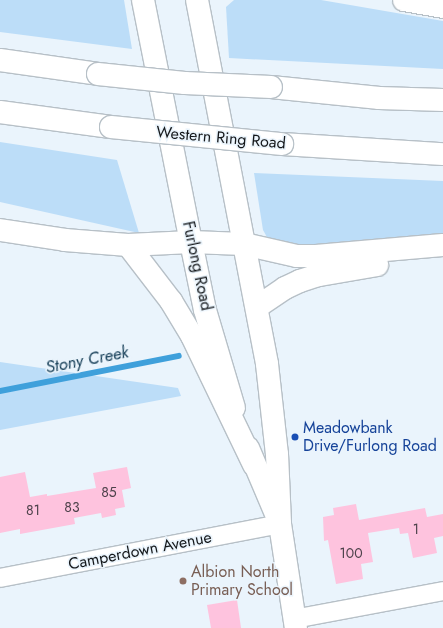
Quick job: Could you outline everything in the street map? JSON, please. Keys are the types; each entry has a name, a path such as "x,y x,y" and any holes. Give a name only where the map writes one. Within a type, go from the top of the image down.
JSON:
{"main road":[{"name":"Furlong Road","path":"143,0 191,242 215,346 254,465 280,524"},
{"name":"Furlong Road","path":"197,0 257,308 273,409 280,524 295,624"},
{"path":"404,0 443,7"},
{"path":"0,60 98,74 185,84 271,87 379,98 443,100"},
{"name":"Western Ring Road","path":"0,112 111,127 282,144 443,154"},
{"path":"0,230 65,240 128,245 191,242 244,244 297,256 316,256 443,245"},
{"path":"128,245 171,301 192,336 254,465"},
{"path":"257,308 285,288 319,275 443,253"}],"street":[{"name":"Camperdown Avenue","path":"0,578 280,524"},
{"path":"295,624 443,591"}],"shaded area":[{"path":"0,0 124,0 132,49 0,32"},
{"path":"234,0 321,0 443,21 443,69 229,58 226,7"},
{"path":"0,142 117,160 139,233 0,202"},
{"path":"254,173 443,181 443,235 335,245 293,244 268,239 263,230"},
{"path":"0,362 178,388 181,396 0,430"}],"building":[{"path":"127,467 131,488 122,490 125,507 115,509 116,515 102,518 101,513 74,518 75,524 20,534 20,529 0,533 0,477 25,472 30,497 47,494 47,496 96,488 93,473"},
{"path":"356,504 359,520 425,508 427,517 443,514 443,536 434,538 437,553 413,558 408,533 400,534 399,528 368,533 373,562 361,564 363,579 336,584 328,540 324,541 323,517 334,515 333,508"},
{"path":"237,600 241,628 211,628 207,605"}],"waterway":[{"name":"Stony Creek","path":"0,391 179,356"}],"place":[{"name":"Meadowbank Drive/Furlong Road","path":"295,437"},
{"name":"Albion North Primary School","path":"183,581"}]}
